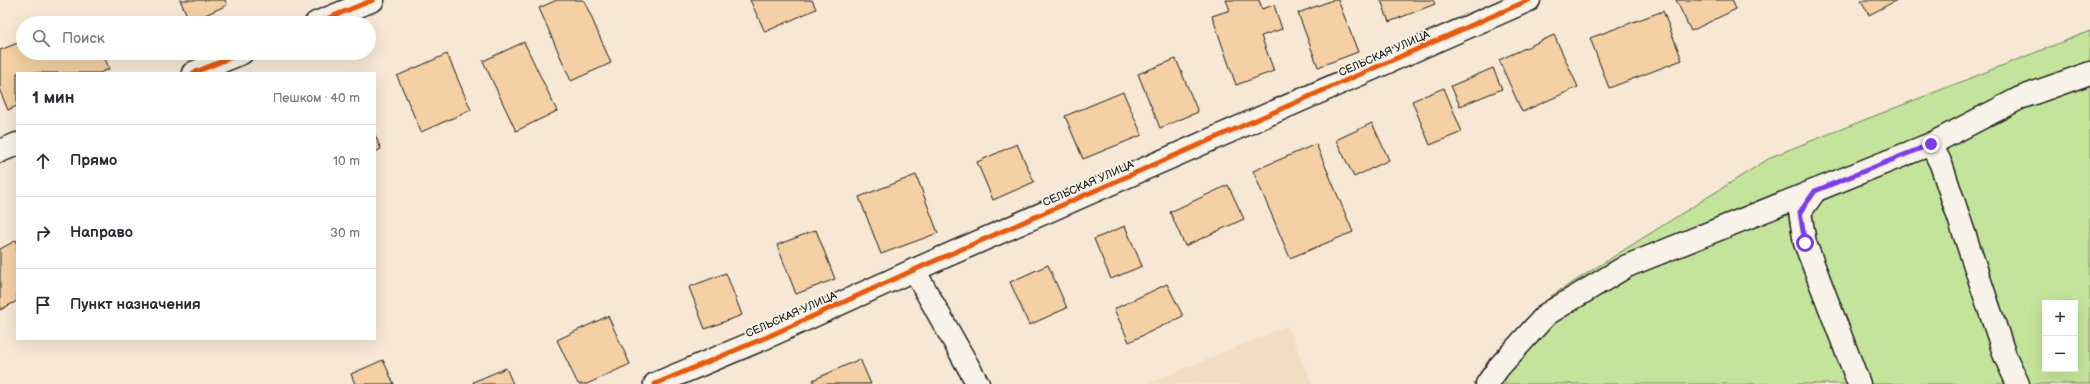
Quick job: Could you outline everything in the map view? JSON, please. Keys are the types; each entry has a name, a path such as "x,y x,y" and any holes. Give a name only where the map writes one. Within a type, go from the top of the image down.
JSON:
{"street":[{"path":"333,16 373,0"},
{"name":"СЕЛЬСКАЯ УЛИЦА","path":"655,384 767,337 914,270 1529,0"},
{"path":"195,72 225,60"},
{"path":"1488,384 1499,367 1547,314 1627,266 1931,144 2020,98 2090,73"},
{"path":"0,151 16,144"},
{"path":"1931,144 1941,164 2005,356 2018,384"},
{"path":"1815,191 1800,212 1805,243 1859,384"},
{"path":"914,270 978,384"}],"shaded area":[{"path":"1287,326 1312,384 1147,384"}],"green space":[{"path":"2090,31 2090,384 1473,384 1551,296 1773,156"}],"building":[{"path":"180,0 225,0 227,5 203,16 187,16"},
{"path":"557,0 584,0 611,63 571,81 539,8"},
{"path":"750,0 812,0 816,9 765,32"},
{"path":"1226,0 1259,0 1262,9 1274,5 1282,29 1261,36 1274,71 1236,85 1212,16 1230,10"},
{"path":"1333,0 1338,0 1358,52 1318,67 1298,13"},
{"path":"1381,0 1433,0 1435,4 1389,22"},
{"path":"1676,0 1732,0 1736,9 1691,31"},
{"path":"1861,0 1897,0 1869,15"},
{"path":"1663,11 1682,60 1609,88 1590,38"},
{"path":"1554,35 1578,87 1522,112 1499,60"},
{"path":"524,42 557,111 516,131 483,61"},
{"path":"16,44 16,60 106,60 109,69 102,72 16,72 16,106 8,110 0,91 0,50"},
{"path":"447,54 471,110 421,132 397,76"},
{"path":"1176,59 1198,112 1160,128 1138,74"},
{"path":"1493,68 1502,89 1460,106 1451,86"},
{"path":"1444,88 1462,132 1430,145 1412,101"},
{"path":"1123,92 1142,135 1083,159 1065,116"},
{"path":"1372,123 1389,160 1354,177 1336,140"},
{"path":"376,137 381,149 376,152"},
{"path":"1017,144 1034,182 993,200 977,162"},
{"path":"1316,144 1353,232 1290,258 1253,171"},
{"path":"916,175 938,233 881,254 859,197"},
{"path":"1228,185 1244,219 1185,246 1170,212"},
{"path":"1125,226 1142,266 1111,279 1094,239"},
{"path":"816,230 835,279 796,294 777,245"},
{"path":"16,241 16,302 0,310 0,249"},
{"path":"1048,265 1067,308 1029,325 1010,282"},
{"path":"726,273 742,315 705,329 689,287"},
{"path":"1167,284 1183,316 1129,342 1114,309"},
{"path":"608,316 630,364 587,384 578,384 557,340"},
{"path":"860,359 871,384 815,384 813,380"},
{"path":"383,360 394,384 355,384 351,374"},
{"path":"506,368 513,384 474,384 473,382"}],"cycle path":[{"path":"333,16 373,0"},
{"path":"655,384 767,337 914,270 1529,0"},
{"path":"195,72 225,60"}],"route":[{"path":"1805,243 1800,212 1815,191 1931,144"}]}
